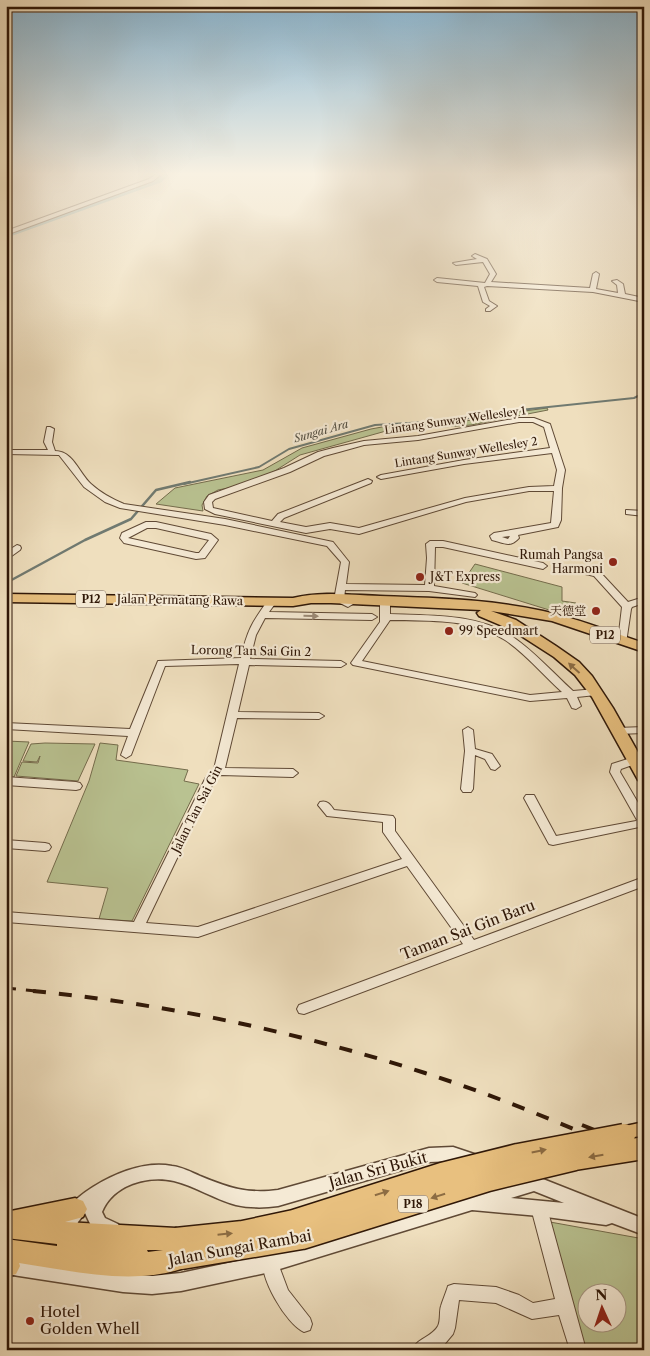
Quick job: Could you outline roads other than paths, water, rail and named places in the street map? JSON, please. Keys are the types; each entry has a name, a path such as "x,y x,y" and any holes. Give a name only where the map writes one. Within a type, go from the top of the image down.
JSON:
{"main road":[{"name":"Jalan Permatang Rawa","path":"6,598 272,601 303,604 346,598 421,602 499,613"},
{"name":"Jalan Permatang Rawa","path":"346,598 386,611 467,610 499,613 523,610 566,621"},
{"name":"P12","path":"499,613 550,647"},
{"path":"566,621 542,620 535,624 536,631 550,647 586,679 596,692 644,776"},
{"name":"P12","path":"566,621 644,648"},
{"name":"Jalan Sungai Rambai","path":"7,1263 146,1264 179,1249 294,1221 442,1174 568,1145 644,1132"},
{"name":"Jalan Sungai Rambai","path":"6,1227 66,1234 140,1239 179,1249 302,1238 488,1180 575,1159 644,1148"},
{"path":"6,1222 52,1215 75,1209"},
{"path":"66,1234 69,1246 83,1253 179,1249"}],"street":[{"path":"475,256 485,260 493,274 485,285 486,302 494,306 488,310"},
{"path":"456,264 485,260"},
{"path":"593,290 596,274"},
{"path":"437,280 485,285 593,290 644,300"},
{"path":"615,280 620,284 622,296"},
{"name":"Lintang Sunway Wellesley 1","path":"555,450 547,426 534,420 519,420 418,438 364,443 321,454 280,473 212,497 208,502 209,509 215,512 274,524 306,530 334,527 359,531 438,507 490,495 529,489 558,488"},
{"path":"50,429 48,442 52,452"},
{"path":"513,533 555,525 561,470 555,450"},
{"name":"Lintang Sunway Wellesley 2","path":"381,477 482,459 555,450"},
{"path":"6,452 52,452 64,455 87,485 108,500 123,506 138,507 337,542"},
{"path":"274,524 280,516 368,481"},
{"path":"629,512 644,514"},
{"path":"211,537 225,522"},
{"path":"153,524 211,537 214,540 202,556 127,541 124,538 125,535 153,524"},
{"path":"323,541 334,527"},
{"path":"337,542 346,529"},
{"path":"337,542 345,562 346,598 429,588 472,595"},
{"path":"429,588 430,544 443,544 544,566"},
{"path":"6,557 17,548"},
{"path":"584,571 597,574 628,607"},
{"path":"628,607 644,600"},
{"name":"Jalan Tan Sai Gin","path":"138,927 211,777 219,771 251,635 272,601"},
{"path":"623,641 628,607"},
{"path":"576,706 570,694 509,638 492,630 462,622 386,611 385,622 356,663 530,698 570,694 596,692"},
{"path":"262,615 372,617"},
{"name":"Lorong Tan Sai Gin 2","path":"135,733 161,663 341,664"},
{"path":"232,715 319,716"},
{"path":"6,726 135,733 126,755"},
{"path":"467,789 470,751 468,730"},
{"path":"618,731 644,730"},
{"path":"470,751 489,756 495,766"},
{"path":"530,798 553,841 639,824 643,821 614,772 616,767 634,761"},
{"path":"219,771 293,773"},
{"path":"6,781 76,786"},
{"path":"324,805 325,808 338,814 389,818 389,832 471,946"},
{"path":"6,844 45,847"},
{"path":"6,917 198,932 409,860"},
{"name":"Taman Sai Gin Baru","path":"304,1009 644,881"},
{"name":"Jalan Sri Bukit","path":"75,1209 125,1179 141,1174 172,1173 238,1199 261,1201 278,1198 410,1160 443,1154 463,1157 644,1227"},
{"name":"Jalan Sungai Rambai","path":"7,1263 96,1280 152,1285 181,1282 270,1263 533,1184"},
{"name":"Jalan Sri Bukit","path":"110,1187 96,1204 93,1212 95,1218 107,1228 140,1239"},
{"path":"468,1203 539,1208 625,1219"},
{"path":"539,1208 578,1350"},
{"path":"66,1234 69,1219 75,1209"},
{"path":"270,1263 275,1285 284,1300 304,1324"},
{"path":"420,1350 437,1340 447,1328 448,1306 454,1292 496,1295 532,1311 565,1306"}],"waterway":[{"name":"Sungai Ara","path":"184,484 259,467 289,449 375,425 460,420 492,413 634,398 644,393"},
{"name":"Sungai Ara","path":"6,583 85,540 131,519 156,490 190,482"}],"railway":[{"path":"6,988 45,992"},
{"path":"33,991 182,1012 280,1032 377,1058 481,1092 563,1124 644,1159"},
{"path":"582,1125 644,1150"}],"place":[{"name":"Rumah Pangsa Harmoni","path":"613,562"},
{"name":"J&T Express","path":"420,577"},
{"name":"天德堂","path":"596,611"},
{"name":"99 Speedmart","path":"449,631"},
{"name":"Hotel Golden Whell","path":"30,1321"}]}
